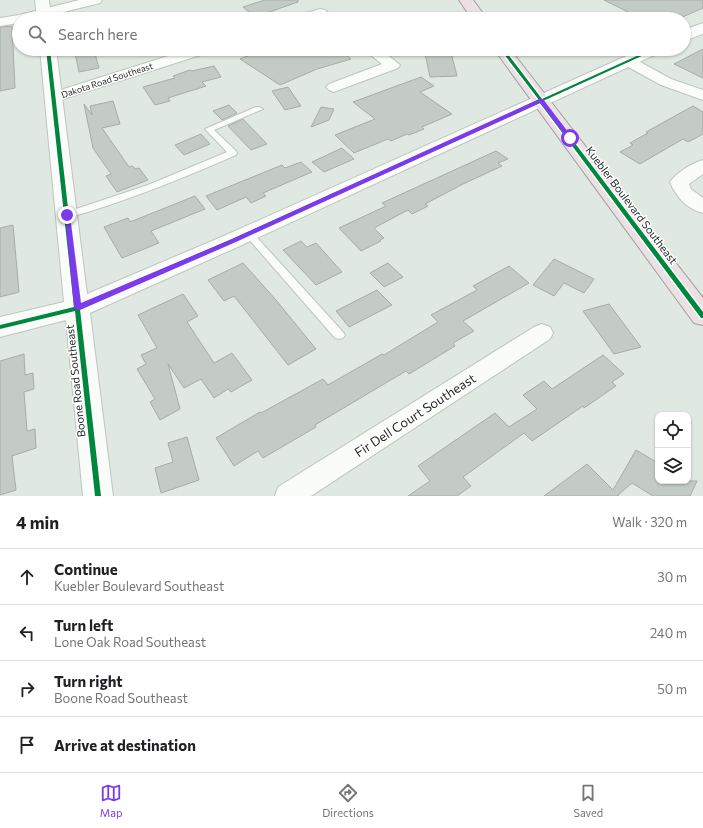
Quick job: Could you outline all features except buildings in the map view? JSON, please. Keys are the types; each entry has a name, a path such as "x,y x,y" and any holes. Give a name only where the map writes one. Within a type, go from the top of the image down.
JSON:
{"main road":[{"path":"466,0 475,12"},
{"name":"Kuebler Boulevard Southeast","path":"507,56 703,316"}],"street":[{"path":"44,11 94,0"},
{"path":"0,22 12,20"},
{"path":"691,33 703,28"},
{"name":"Boone Road Southeast","path":"49,56 98,496"},
{"name":"Dakota Road Southeast","path":"54,97 184,56"},
{"path":"334,87 393,65 380,56"},
{"path":"0,328 78,308 249,234 640,56"},
{"path":"628,61 666,82 703,94"},
{"path":"703,166 682,178 679,182 683,192 703,207"},
{"name":"Fir Dell Court Southeast","path":"288,496 542,333"}],"lane":[{"path":"67,215 112,202 202,167 233,153 209,129 259,109"},
{"path":"249,234 339,335"}],"cycle path":[{"path":"49,56 98,496"},
{"path":"507,56 703,316"},
{"path":"0,327 78,308 234,240 640,56"}],"route":[{"path":"67,215 78,308 234,240 541,100 570,138"}]}
